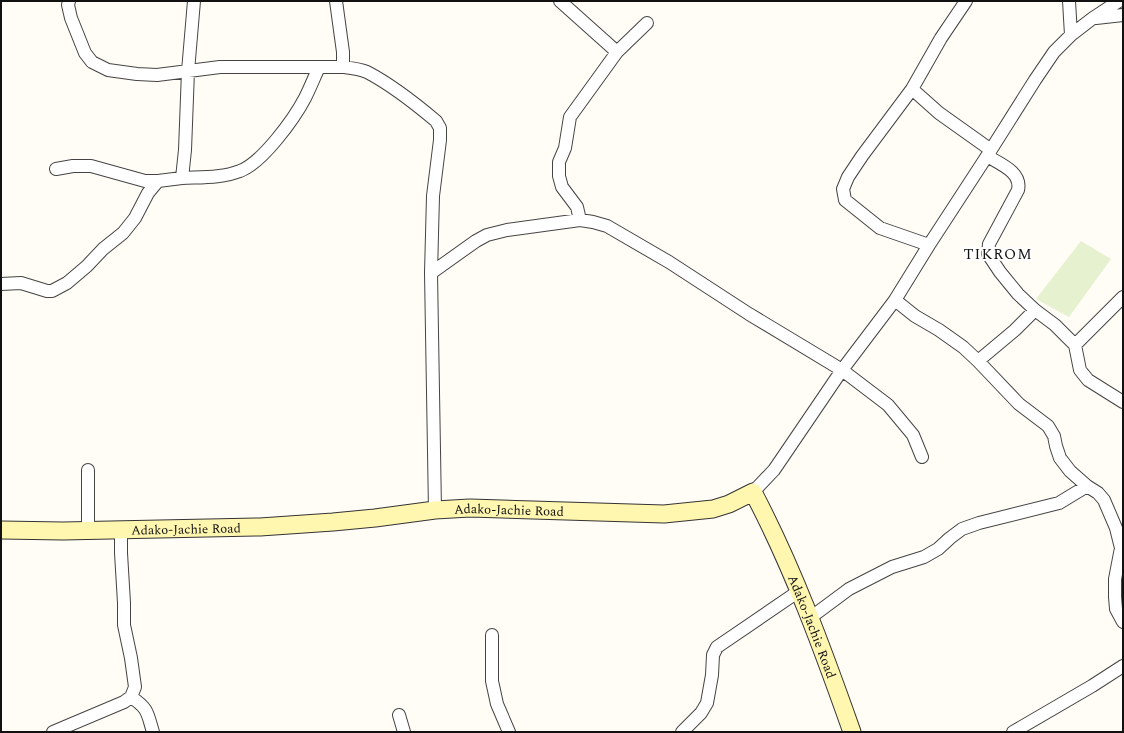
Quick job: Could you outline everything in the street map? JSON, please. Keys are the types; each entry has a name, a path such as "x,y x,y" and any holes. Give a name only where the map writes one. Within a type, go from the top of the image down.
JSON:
{"street":[{"path":"69,1 71,18 76,34 85,52 92,62 108,70 157,75 220,67 343,67 359,69 367,72 413,103 436,121 440,128 433,196 431,273 435,510"},
{"path":"182,178 194,1"},
{"path":"336,1 343,52 343,67"},
{"path":"560,1 617,52"},
{"path":"928,245 880,228 845,200 843,189 848,177 859,161 912,89 941,38 966,1"},
{"path":"1069,1 1071,34"},
{"path":"753,492 774,470 842,370 895,300 928,245 1054,52 1071,34 1119,1"},
{"path":"1093,18 1123,15"},
{"path":"580,220 577,207 562,187 559,176 559,162 565,148 570,117 617,52 647,23"},
{"path":"56,169 73,166 91,166 145,180 158,181 232,174 253,164 295,116 306,97 319,67"},
{"path":"912,89 1017,177 1019,184 1018,190 989,244 988,254 996,267 1018,294 1035,310 1055,325 1075,345 1080,370 1088,380 1123,402"},
{"path":"1,284 21,283 47,291 52,291 67,283 123,232 135,218 148,193 158,181"},
{"path":"431,273 476,241 487,235 507,230 580,220 607,226 669,262 749,314 842,370 888,405 913,435 922,457"},
{"path":"1075,345 1123,297"},
{"path":"895,300 915,316 939,330 963,347 1019,404 1048,426 1054,436 1060,458 1070,471 1087,486 1098,493 1104,500 1116,528 1122,548 1115,579 1115,597 1116,609 1123,622"},
{"path":"978,361 1016,330 1035,310"},
{"path":"88,470 88,530"},
{"path":"810,618 849,590 892,567 924,557 938,549 962,529 979,523 1059,503 1087,486"},
{"name":"Adako-Jachie Road","path":"1,530 63,531 260,527 376,518 435,510 470,508 664,514 713,509 729,504 753,492 774,531 799,591 852,732"},
{"path":"53,732 124,702 131,697 135,687 124,625 121,530"},
{"path":"682,732 701,713 707,703 712,675 713,655 717,648 799,591"},
{"path":"492,635 492,681 497,704 509,732"},
{"path":"1013,732 1092,686 1123,666"},
{"path":"131,697 146,709 153,732"},
{"path":"399,715 404,732"}],"green space":[{"path":"1081,241 1111,259 1069,317 1036,299"}],"district":[{"name":"TIKROM","path":"998,254"}]}
